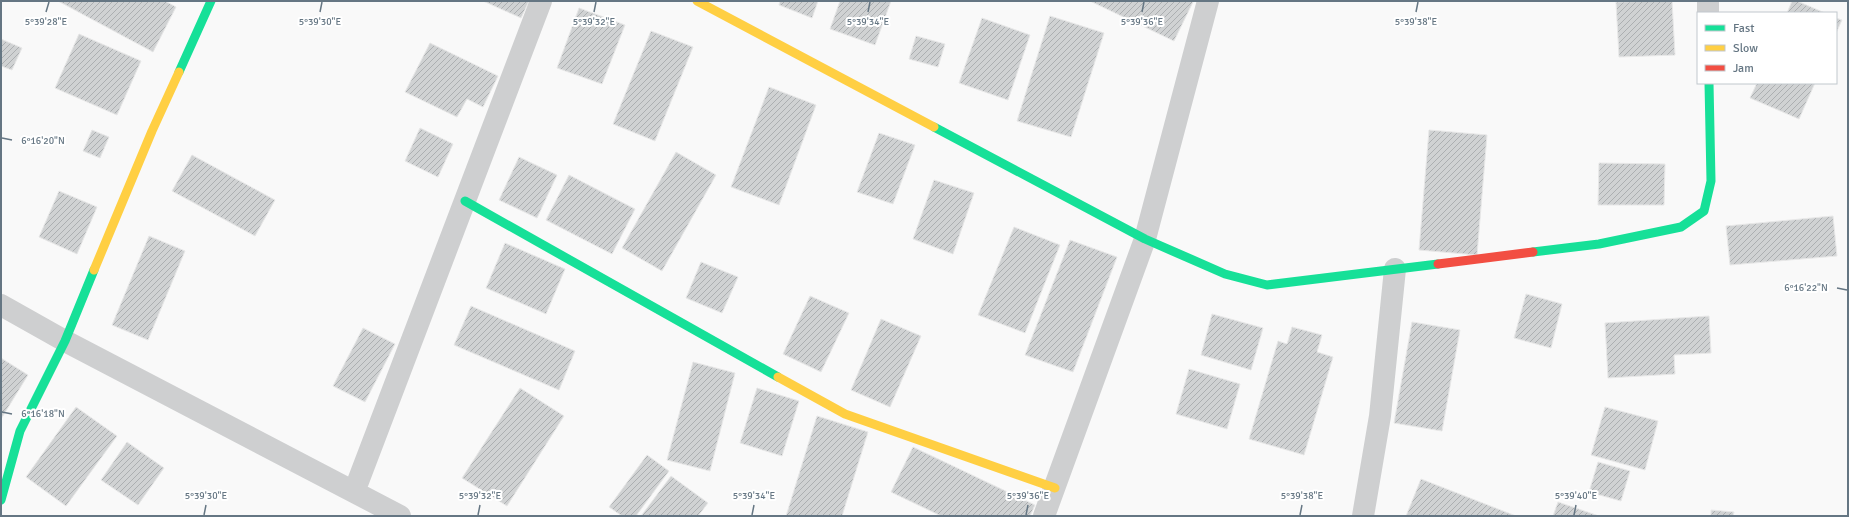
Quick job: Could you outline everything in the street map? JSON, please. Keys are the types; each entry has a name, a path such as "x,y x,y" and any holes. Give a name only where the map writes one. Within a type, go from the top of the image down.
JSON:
{"street":[{"path":"1,500 20,430 66,341 152,131 211,1"},
{"path":"365,503 465,201 541,1"},
{"path":"697,1 1145,239 1225,274 1267,285 1599,244 1681,227 1704,211 1711,181 1709,84"},
{"path":"1044,516 1145,239 1208,1"},
{"path":"1708,1 1708,12"},
{"path":"465,201 845,414 1055,488"},
{"path":"1364,516 1380,416 1395,269"},
{"path":"1,304 66,341 365,503 400,516"}],"building":[{"path":"58,1 165,1 176,7 153,52"},
{"path":"483,1 529,1 521,18"},
{"path":"780,1 818,1 812,18 779,5"},
{"path":"840,1 891,1 875,45 830,29"},
{"path":"1090,1 1191,1 1193,2 1174,41"},
{"path":"1672,1 1675,55 1619,57 1616,2"},
{"path":"1792,1 1797,1 1823,12 1787,12"},
{"path":"579,8 625,25 602,84 557,68"},
{"path":"1050,16 1104,33 1071,137 1017,121"},
{"path":"982,18 1030,35 1008,100 959,83"},
{"path":"1837,18 1842,20 1837,31"},
{"path":"651,31 693,47 655,141 613,124"},
{"path":"79,34 141,61 117,115 55,88"},
{"path":"916,36 945,44 938,67 909,59"},
{"path":"1,39 22,48 12,70 1,66"},
{"path":"430,43 498,76 483,107 467,99 457,117 405,92"},
{"path":"1757,84 1815,84 1799,119 1750,98"},
{"path":"769,87 816,105 779,205 731,187"},
{"path":"420,128 453,144 438,177 405,161"},
{"path":"92,130 109,137 100,158 83,151"},
{"path":"1429,130 1487,135 1477,255 1419,250"},
{"path":"879,133 915,145 893,204 857,192"},
{"path":"676,152 716,175 662,271 622,248"},
{"path":"192,155 275,200 255,236 172,191"},
{"path":"519,157 557,175 537,218 499,200"},
{"path":"1599,163 1665,164 1664,205 1598,205"},
{"path":"569,175 635,209 612,254 546,220"},
{"path":"934,180 974,193 953,254 913,239"},
{"path":"59,191 97,207 77,254 39,237"},
{"path":"1833,216 1837,256 1730,265 1726,226"},
{"path":"1014,227 1060,245 1025,333 978,315"},
{"path":"149,236 185,251 148,340 112,325"},
{"path":"1070,240 1117,257 1073,372 1025,355"},
{"path":"505,243 565,269 546,314 486,288"},
{"path":"701,262 738,277 722,313 686,298"},
{"path":"1526,294 1562,304 1551,348 1514,338"},
{"path":"810,296 849,313 821,372 783,354"},
{"path":"471,306 575,351 559,390 454,345"},
{"path":"1212,314 1263,328 1251,370 1201,355"},
{"path":"1709,316 1711,353 1674,355 1675,374 1608,378 1605,323"},
{"path":"881,319 921,336 890,407 851,390"},
{"path":"1412,322 1460,330 1442,431 1394,423"},
{"path":"1292,327 1322,335 1317,352 1333,357 1304,455 1249,439 1278,341 1287,344"},
{"path":"363,328 395,344 365,402 333,386"},
{"path":"1,358 28,375 1,419"},
{"path":"693,362 735,373 710,471 667,460"},
{"path":"1189,369 1240,384 1227,429 1176,414"},
{"path":"520,388 564,416 507,506 462,478"},
{"path":"757,388 799,401 782,456 740,443"},
{"path":"76,407 117,436 66,506 26,477"},
{"path":"1605,407 1658,421 1645,470 1591,455"},
{"path":"817,416 868,432 842,516 786,516"},
{"path":"127,442 164,468 138,505 101,480"},
{"path":"913,447 1035,505 1030,516 941,516 891,492"},
{"path":"647,455 669,471 636,516 622,516 609,507"},
{"path":"1598,462 1630,471 1621,501 1589,492"},
{"path":"671,476 708,503 698,516 641,516"},
{"path":"1421,479 1516,516 1406,516"},
{"path":"1558,502 1599,516 1553,516"},
{"path":"1711,510 1734,512 1733,516 1711,516"}],"traffic: fast":[{"path":"179,72 211,1"},
{"path":"1533,252 1599,244 1681,227 1704,211 1711,181 1709,84"},
{"path":"934,127 1145,239 1225,274 1267,285 1438,264"},
{"path":"465,201 778,377"},
{"path":"1,500 20,431 65,341 94,270"}],"traffic: slow":[{"path":"697,1 934,127"},
{"path":"94,270 152,131 179,72"},
{"path":"778,377 845,414 1055,488"}],"traffic: jam":[{"path":"1438,264 1533,252"}]}
